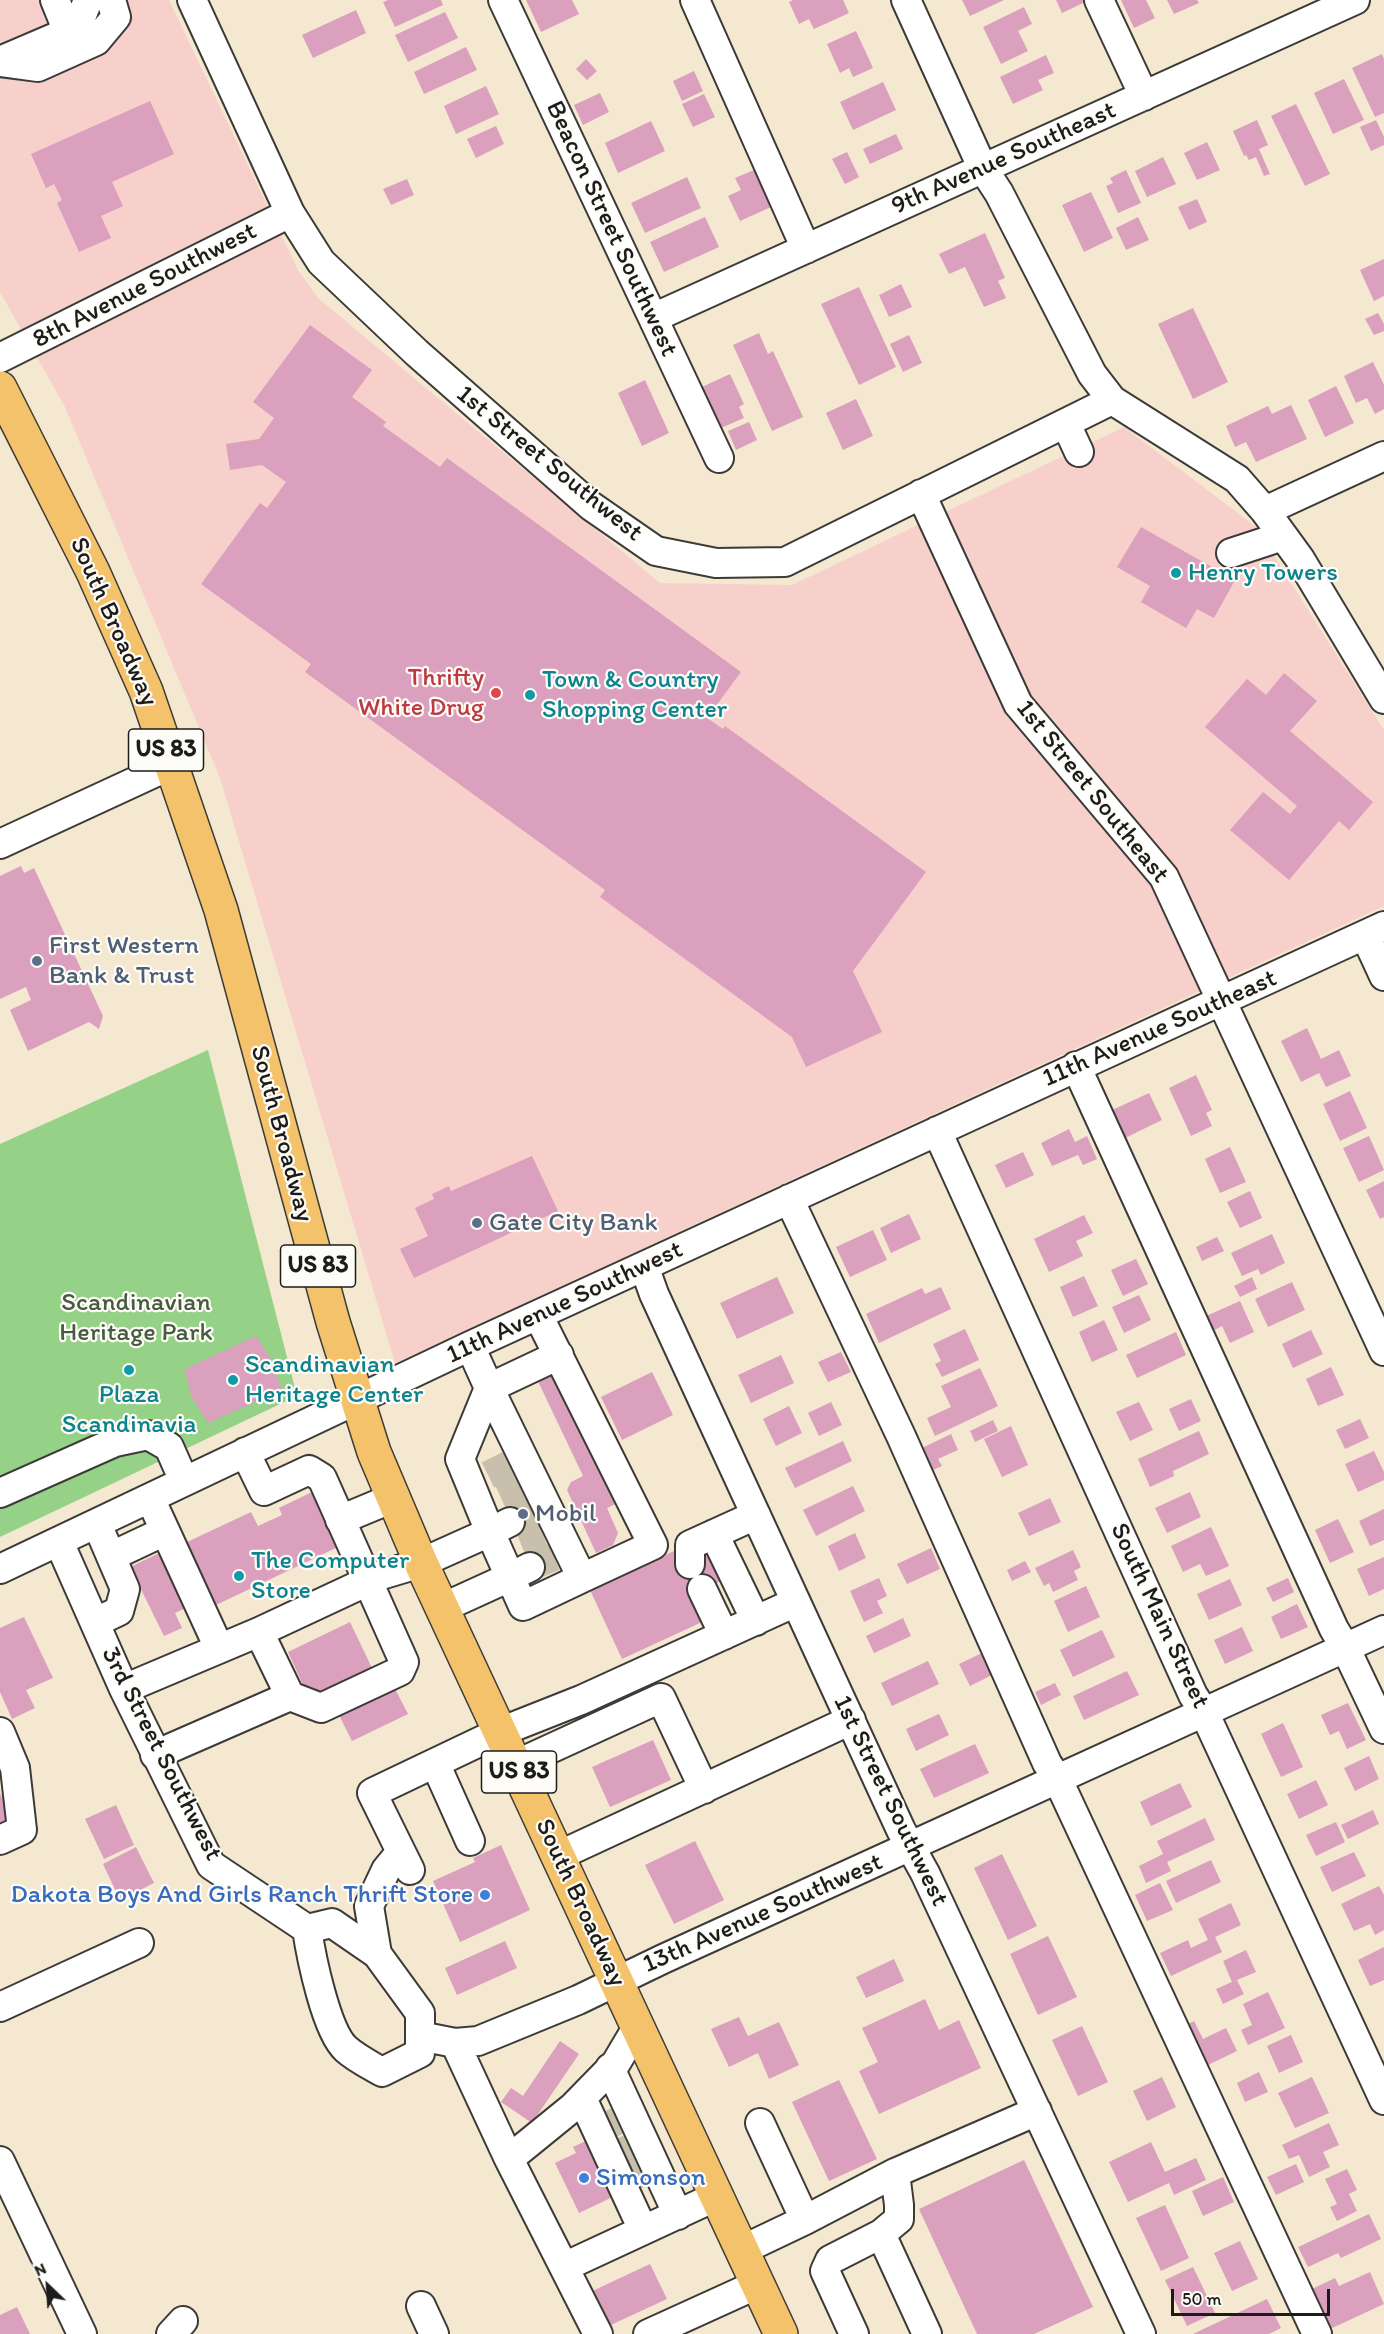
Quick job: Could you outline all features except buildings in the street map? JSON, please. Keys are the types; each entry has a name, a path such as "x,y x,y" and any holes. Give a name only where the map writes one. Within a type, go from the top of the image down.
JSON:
{"main road":[{"name":"South Broadway","path":"0,388 93,573 146,691 221,910 333,1322 374,1452 421,1563 781,2334"}],"street":[{"path":"54,0 68,32"},
{"path":"0,62 77,28 88,0"},
{"path":"0,62 38,67 96,41 116,17 111,0"},
{"name":"1st Street Southwest","path":"192,0 290,213 321,262 417,353 591,506 656,551 716,563 785,562 1112,400"},
{"name":"Beacon Street Southwest","path":"503,0 719,458"},
{"path":"695,0 806,249"},
{"path":"906,0 982,167 999,193 1092,374 1112,400 1237,479 1265,511 1300,559 1384,699"},
{"path":"1099,0 1144,96"},
{"name":"9th Avenue Southeast","path":"653,318 1355,0"},
{"name":"8th Avenue Southwest","path":"0,358 290,213"},
{"path":"1066,424 1079,452"},
{"path":"1265,511 1384,456"},
{"name":"1st Street Southeast","path":"921,494 1018,704 1164,877 1384,1351"},
{"path":"1232,553 1283,536"},
{"path":"0,844 171,765"},
{"path":"1374,931 1384,976"},
{"name":"11th Avenue Southeast","path":"937,1131 1374,931"},
{"path":"1076,1066 1334,1629 1384,1729"},
{"name":"11th Avenue Southwest","path":"0,1569 470,1346 937,1131"},
{"name":"South Main Street","path":"937,1131 1193,1695 1204,1713 1384,2100"},
{"path":"789,1199 905,1447 1047,1763 1058,1779 1317,2334"},
{"name":"1st Street Southwest","path":"644,1266 654,1294 902,1830 912,1846 1141,2334"},
{"path":"470,1346 489,1388 520,1517 523,1606 653,1545 538,1315"},
{"path":"559,1355 489,1388 460,1459 582,1578"},
{"path":"0,1493 115,1442 148,1435 169,1447 184,1481"},
{"path":"245,1452 264,1491 309,1470 322,1478 404,1662 400,1671 321,1708 290,1695 259,1632"},
{"path":"150,1498 219,1648"},
{"path":"340,1520 393,1498"},
{"path":"690,1564 690,1545 756,1515"},
{"path":"124,1689 259,1632 368,1581 421,1563 520,1517"},
{"path":"442,1608 520,1517"},
{"path":"96,1622 119,1611 125,1588 97,1524"},
{"path":"112,1556 165,1531"},
{"path":"714,1534 756,1621"},
{"name":"3rd Street Southwest","path":"59,1542 155,1755 211,1865 307,1929"},
{"path":"702,1589 724,1635"},
{"path":"377,1954 369,1906 386,1870 405,1861 372,1793 500,1732 581,1700 796,1602"},
{"name":"13th Avenue Southwest","path":"420,2037 455,2043 478,2041 578,2000 1384,1630"},
{"path":"155,1755 290,1695"},
{"path":"515,1765 661,1698 704,1789"},
{"path":"558,1857 851,1720"},
{"path":"0,1732 15,1768 22,1830 0,1840"},
{"path":"435,1763 471,1841"},
{"path":"332,1923 377,1954 420,2013 420,2053 382,2072 345,2048 329,2023 307,1929 332,1923"},
{"path":"0,2007 139,1943"},
{"path":"509,2159 582,2098 616,2063 638,2026"},
{"path":"455,2043 509,2159 598,2334"},
{"path":"610,2068 616,2122 634,2161 678,2215"},
{"path":"582,2098 616,2122 634,2161 644,2230"},
{"path":"742,2250 895,2174 1037,2111"},
{"path":"760,2123 805,2220"},
{"path":"0,2161 82,2334"},
{"path":"854,2334 825,2271 830,2260 881,2234 898,2219 899,2205 895,2174"},
{"path":"564,2267 717,2196"},
{"path":"881,2234 926,2334"},
{"path":"648,2334 758,2284"},
{"path":"421,2306 434,2334"}],"shaded area":[{"path":"0,0 169,0 298,270 318,298 660,583 792,585 1124,427 1255,526 1384,730 1384,906 395,1363 220,778 65,407 0,292"}],"green space":[{"name":"Scandinavian Heritage Park","path":"208,1050 297,1396 0,1537 0,1144"}],"tunnel":[{"path":"488,1475 510,1464"},
{"path":"501,1498 521,1489"},
{"path":"510,1522 533,1512"},
{"path":"521,1544 543,1535"},
{"path":"530,1567 554,1557"},
{"path":"606,2126 628,2116"},
{"path":"619,2153 641,2143"},
{"path":"630,2178 652,2168"}],"place":[{"name":"Henry Towers","path":"1176,573"},
{"name":"Thrifty White Drug","path":"496,693"},
{"name":"Town & Country Shopping Center","path":"530,695"},
{"name":"First Western Bank & Trust","path":"37,961"},
{"name":"Gate City Bank","path":"477,1223"},
{"name":"Plaza Scandinavia","path":"129,1370"},
{"name":"Scandinavian Heritage Center","path":"233,1380"},
{"name":"Mobil","path":"523,1514"},
{"name":"The Computer Store","path":"239,1576"},
{"name":"Dakota Boys And Girls Ranch Thrift Store","path":"485,1895"},
{"name":"Simonson","path":"584,2178"}]}
